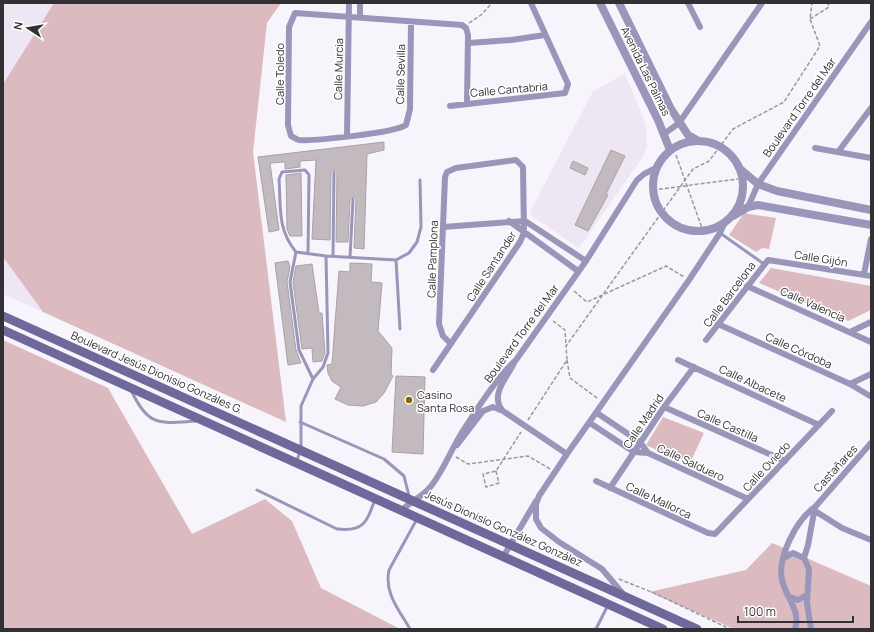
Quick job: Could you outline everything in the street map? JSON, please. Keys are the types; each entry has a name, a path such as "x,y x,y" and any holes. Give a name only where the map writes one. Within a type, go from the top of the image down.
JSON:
{"main road":[{"name":"Boulevard Jesús Dionisio Gonzáles G.","path":"3,316 301,450"},
{"path":"3,330 295,464 664,629"},
{"name":"Jesús Dionisio González González","path":"301,450 697,629"}],"street":[{"name":"Calle Murcia","path":"347,136 349,3"},
{"path":"360,3 360,17"},
{"path":"468,43 511,40 545,35 531,3"},
{"name":"Avenida Las Palmas","path":"600,3 671,149"},
{"name":"Avenida Las Palmas","path":"619,3 679,123 688,135 696,140"},
{"path":"688,3 700,27"},
{"path":"664,134 679,123 762,3"},
{"name":"Calle Toledo","path":"347,136 299,140 291,136 288,125 289,27 295,13 349,16"},
{"path":"349,16 411,22 458,24 464,26 467,31 468,43 467,103"},
{"name":"Calle Sevilla","path":"347,136 395,130 406,125 410,109 411,22"},
{"name":"Boulevard Torre del Mar","path":"748,206 758,184 871,22"},
{"name":"Calle Cantabria","path":"450,106 563,94 567,90 568,84 545,35"},
{"path":"838,152 871,108"},
{"path":"503,557 539,496 567,454 689,280 728,220 738,206 742,194 742,178 739,168 732,157 720,146 710,142 696,140 671,149 662,158 656,168 653,181 653,190 661,212 675,225 687,230 703,231 713,228 728,220 748,206 758,205 871,225"},
{"path":"815,148 871,158"},
{"name":"Calle Pamplona","path":"451,344 443,336 439,324 444,182 447,172 451,169 511,160 519,162"},
{"name":"Calle Santander","path":"433,370 520,242 524,233 523,167 519,162"},
{"name":"Boulevard Torre del Mar","path":"402,511 413,500 432,486 453,451 460,435 506,369 516,360 586,261 637,180 644,174 656,168"},
{"path":"739,168 758,184 783,193 871,210"},
{"path":"509,221 578,271"},
{"path":"443,227 525,221 586,261"},
{"path":"868,275 871,239"},
{"path":"548,250 555,240"},
{"name":"Calle Gijón","path":"766,262 868,275"},
{"name":"Calle Barcelona","path":"706,340 766,262"},
{"name":"Calle Valencia","path":"747,286 871,342"},
{"path":"850,332 871,322"},
{"name":"Calle Córdoba","path":"718,324 850,384 870,396"},
{"path":"503,411 498,402 498,395 516,360"},
{"name":"Calle Albacete","path":"678,360 819,425"},
{"name":"Calle Madrid","path":"610,488 664,407 694,367"},
{"path":"850,384 871,374"},
{"path":"453,451 486,408 493,407 503,411 567,454"},
{"name":"Calle Castilla","path":"664,407 785,461"},
{"name":"Calle Oviedo","path":"714,534 832,411"},
{"name":"Calle Salduero","path":"597,413 640,442 648,453"},
{"name":"Calle Salduero","path":"590,423 634,452 648,453 748,499"},
{"name":"Castañares","path":"795,629 797,618 782,580 782,569 784,558 796,528 871,443"},
{"name":"Calle Mallorca","path":"596,481 708,533 714,534"},
{"path":"539,496 535,513 541,528 559,542 594,563 608,574 625,596"},
{"path":"804,558 808,545 814,509 842,528 871,540"},
{"path":"784,558 793,553 804,558 807,562 809,577 807,595 811,629"},
{"path":"790,597 798,600 807,595"}],"lane":[{"path":"308,253 309,175 305,170 282,172 279,179 283,231 288,242 296,252 326,256 396,260 409,253 417,242 421,227 420,180"},
{"path":"333,256 334,172"},
{"path":"350,257 353,198"},
{"path":"720,233 766,262"},
{"path":"296,252 290,282 299,350 313,379"},
{"path":"295,464 301,450 301,406 313,379 324,367 328,347 326,256"},
{"path":"396,260 400,329"},
{"path":"130,388 139,407 150,418 167,423 201,421"},
{"path":"300,422 384,459 404,476 413,500"},
{"path":"257,490 337,529 349,530 359,528 364,524 375,499"},
{"path":"410,629 390,595 388,578 389,570 418,518"},
{"path":"596,629 608,604"}],"path":[{"path":"464,26 481,15 492,3"},
{"path":"566,346 693,169 709,162 733,129 784,102 820,46 810,19 812,3"},
{"path":"810,19 829,7 828,3"},
{"path":"671,149 685,180 703,231"},
{"path":"653,190 742,178"},
{"path":"568,286 587,302 666,266 689,280"},
{"path":"547,316 565,330 570,378 604,402"},
{"path":"496,471 499,483 486,487 483,474 496,471 567,360"},
{"path":"453,451 468,464 528,456 555,472"},
{"path":"608,574 654,592 730,629"}],"shaded area":[{"path":"3,3 54,3 3,84"},
{"path":"54,3 281,3 267,23 253,152 286,422 43,312 3,257 3,84"},
{"path":"625,74 646,125 647,145 644,155 579,248 529,214 593,91"},
{"path":"744,213 776,218 769,249 762,248 756,252 729,235"},
{"path":"3,257 43,312 3,294"},
{"path":"771,268 871,286 871,310 848,321 759,283"},
{"path":"3,340 108,388 192,534 265,499 292,521 321,588 400,629 3,629"},
{"path":"663,417 704,433 689,465 646,445"},
{"path":"772,543 871,586 871,629 734,629 649,592 746,570"}],"building":[{"path":"384,142 384,150 367,154 364,249 354,248 356,199 354,196 350,199 348,242 336,242 337,172 334,169 331,172 330,240 312,239 316,160 300,161 300,167 285,169 285,162 270,163 279,230 269,232 258,157"},
{"path":"611,150 625,156 606,194 608,195 588,231 575,225"},
{"path":"573,161 588,168 585,175 570,168"},
{"path":"301,173 302,236 290,236 287,229 286,175"},
{"path":"288,261 290,267 287,282 296,350 301,363 288,365 275,263"},
{"path":"350,263 372,264 371,282 382,283 378,331 392,348 391,375 393,376 384,393 376,402 363,406 348,405 335,399 341,387 332,381 328,373 327,365 332,364 339,271 350,272"},
{"path":"312,264 319,313 322,313 325,353 322,361 313,362 312,348 302,349 293,282 296,266"},
{"name":"Casino Santa Rosa","path":"396,376 425,377 423,454 392,452"}],"place":[{"name":"Casino Santa Rosa","path":"409,400"}]}
